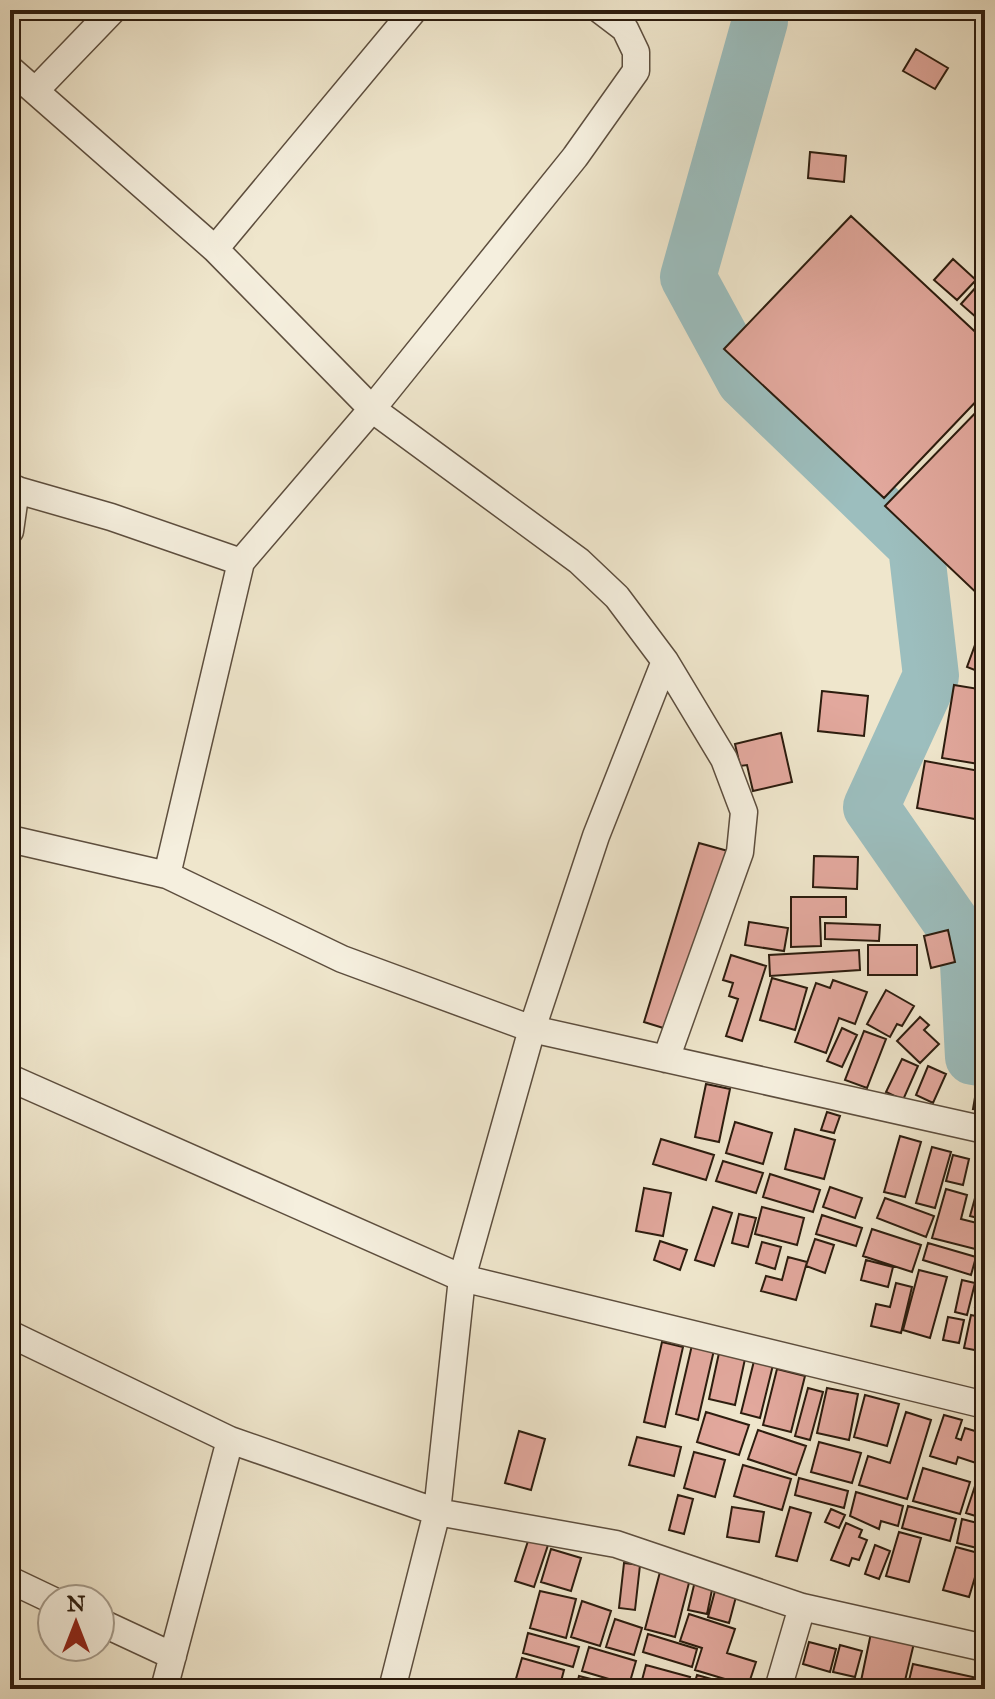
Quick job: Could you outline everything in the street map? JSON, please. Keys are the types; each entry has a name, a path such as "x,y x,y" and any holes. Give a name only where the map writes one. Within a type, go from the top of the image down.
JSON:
{"street":[{"path":"35,91 113,10"},
{"path":"215,249 414,10"},
{"path":"167,875 241,562 372,409 575,157 636,71 636,52 625,29 600,10"},
{"path":"10,69 215,249 372,409 579,561 617,597 665,661 724,759 744,812 740,852 666,1059"},
{"path":"10,531 13,489 111,517 241,562"},
{"path":"392,1689 437,1512 462,1278 532,1029 596,836 665,661"},
{"path":"10,839 167,875 342,959 532,1029 985,1130"},
{"path":"10,1078 462,1278 985,1405"},
{"path":"10,1334 230,1440 437,1512 616,1544 802,1607 985,1648"},
{"path":"164,1689 230,1440"},
{"path":"10,1580 36,1592"},
{"path":"778,1689 802,1607"},
{"path":"116,1629 173,1656"}],"lane":[{"path":"985,918 985,946"}],"building":[{"path":"916,49 948,68 935,89 903,71"},
{"path":"810,152 846,156 844,182 808,178"},
{"path":"851,216 985,341 985,392 884,498 724,349"},
{"path":"953,259 976,280 957,300 934,280"},
{"path":"985,277 985,325 961,304"},
{"path":"985,403 985,601 885,506"},
{"path":"979,634 985,636 985,674 967,667"},
{"path":"954,685 985,690 985,765 942,758"},
{"path":"822,691 868,696 864,736 818,731"},
{"path":"781,733 792,782 753,791 747,765 740,766 735,744"},
{"path":"925,761 985,772 985,821 917,808"},
{"path":"699,843 728,851 673,1031 644,1022"},
{"path":"814,856 858,857 857,889 813,887"},
{"path":"791,897 846,897 846,917 820,917 821,946 791,947"},
{"path":"749,922 788,928 784,951 745,945"},
{"path":"825,923 880,925 879,941 825,939"},
{"path":"948,930 955,962 931,968 924,936"},
{"path":"868,945 917,945 917,975 868,975"},
{"path":"859,950 860,970 770,976 769,955"},
{"path":"731,955 766,966 742,1041 726,1036 738,999 729,996 733,983 723,980"},
{"path":"772,978 807,988 795,1030 760,1020"},
{"path":"833,980 867,992 855,1024 839,1018 826,1053 795,1042 816,983 830,988"},
{"path":"886,990 914,1006 902,1026 897,1024 890,1037 867,1024"},
{"path":"920,1017 929,1025 924,1030 939,1044 920,1063 897,1041"},
{"path":"842,1028 857,1035 842,1067 827,1061"},
{"path":"864,1031 886,1039 867,1088 845,1080"},
{"path":"902,1059 918,1066 903,1100 886,1092"},
{"path":"928,1066 946,1074 933,1103 916,1095"},
{"path":"979,1074 985,1075 985,1110 973,1109"},
{"path":"706,1084 730,1089 719,1142 695,1137"},
{"path":"827,1112 840,1116 834,1133 821,1130"},
{"path":"735,1122 772,1133 763,1164 726,1153"},
{"path":"795,1129 835,1140 824,1179 785,1169"},
{"path":"900,1136 921,1142 905,1197 884,1192"},
{"path":"661,1139 714,1155 706,1180 653,1164"},
{"path":"932,1147 951,1152 935,1208 916,1203"},
{"path":"953,1155 969,1159 963,1185 946,1181"},
{"path":"723,1161 763,1173 756,1193 716,1181"},
{"path":"985,1162 985,1220 970,1216"},
{"path":"770,1174 820,1190 813,1212 763,1197"},
{"path":"830,1187 862,1198 855,1218 823,1207"},
{"path":"644,1188 671,1193 663,1236 636,1231"},
{"path":"946,1189 967,1195 961,1219 985,1225 983,1251 932,1238"},
{"path":"885,1198 934,1216 926,1237 877,1218"},
{"path":"713,1207 732,1213 714,1266 695,1260"},
{"path":"762,1207 804,1218 797,1245 755,1234"},
{"path":"739,1214 756,1218 748,1247 732,1243"},
{"path":"822,1215 862,1228 856,1246 816,1234"},
{"path":"872,1229 921,1245 912,1272 863,1256"},
{"path":"815,1239 834,1245 825,1273 806,1266"},
{"path":"660,1241 687,1250 680,1270 654,1260"},
{"path":"762,1242 781,1247 775,1269 756,1263"},
{"path":"928,1243 976,1257 971,1275 923,1260"},
{"path":"788,1257 807,1262 796,1300 761,1291 766,1276 782,1280"},
{"path":"866,1260 893,1267 888,1287 861,1280"},
{"path":"985,1269 985,1310 975,1307"},
{"path":"919,1270 947,1277 930,1338 903,1330"},
{"path":"962,1280 975,1283 967,1315 955,1312"},
{"path":"896,1283 912,1287 901,1333 871,1326 876,1304 890,1307"},
{"path":"971,1315 985,1318 985,1352 964,1348"},
{"path":"948,1317 964,1320 959,1343 943,1340"},
{"path":"662,1342 683,1347 665,1427 644,1422"},
{"path":"692,1345 714,1350 698,1420 676,1414"},
{"path":"719,1353 745,1359 735,1405 709,1399"},
{"path":"754,1361 773,1365 760,1418 741,1413"},
{"path":"777,1369 805,1376 791,1432 763,1425"},
{"path":"808,1388 823,1392 810,1440 795,1436"},
{"path":"827,1388 858,1394 849,1440 817,1433"},
{"path":"865,1395 899,1404 887,1446 854,1437"},
{"path":"706,1412 749,1425 739,1455 697,1442"},
{"path":"906,1412 931,1420 907,1499 859,1485 868,1456 890,1463"},
{"path":"944,1415 962,1420 956,1438 961,1440 965,1428 985,1434 976,1463 958,1457 956,1464 930,1456"},
{"path":"758,1430 806,1446 796,1475 748,1459"},
{"path":"519,1431 545,1439 531,1490 505,1483"},
{"path":"637,1437 681,1447 674,1476 629,1465"},
{"path":"819,1442 861,1453 852,1483 811,1472"},
{"path":"694,1452 725,1460 715,1497 684,1488"},
{"path":"743,1465 791,1479 782,1510 734,1496"},
{"path":"923,1468 970,1482 960,1514 913,1501"},
{"path":"979,1474 985,1476 985,1519 966,1513"},
{"path":"799,1478 848,1491 844,1508 795,1495"},
{"path":"856,1492 903,1506 898,1526 881,1521 879,1529 850,1516"},
{"path":"678,1495 693,1499 684,1534 669,1530"},
{"path":"908,1506 956,1519 950,1541 902,1528"},
{"path":"732,1507 764,1512 759,1542 727,1537"},
{"path":"790,1507 811,1513 797,1561 776,1556"},
{"path":"831,1509 845,1515 839,1528 825,1522"},
{"path":"962,1519 985,1525 981,1549 957,1543"},
{"path":"846,1523 862,1530 859,1537 867,1540 859,1560 852,1558 849,1566 831,1560"},
{"path":"899,1532 921,1538 909,1582 886,1576"},
{"path":"529,1538 548,1545 534,1587 515,1581"},
{"path":"875,1545 890,1551 879,1579 865,1574"},
{"path":"956,1547 982,1554 969,1597 943,1590"},
{"path":"551,1549 581,1558 571,1591 541,1582"},
{"path":"624,1563 640,1565 635,1610 619,1608"},
{"path":"660,1572 690,1579 675,1637 645,1629"},
{"path":"695,1581 713,1585 707,1614 688,1610"},
{"path":"716,1587 737,1593 729,1623 708,1617"},
{"path":"540,1591 576,1599 566,1638 530,1628"},
{"path":"582,1601 611,1611 600,1646 571,1637"},
{"path":"689,1614 735,1629 727,1653 756,1662 748,1686 695,1670 702,1648 680,1641"},
{"path":"615,1619 642,1628 634,1655 606,1647"},
{"path":"528,1633 579,1647 573,1667 523,1653"},
{"path":"871,1633 914,1643 903,1689 861,1681"},
{"path":"648,1634 697,1649 692,1667 643,1652"},
{"path":"809,1642 836,1649 830,1672 803,1664"},
{"path":"840,1645 862,1651 855,1677 833,1672"},
{"path":"589,1647 636,1661 629,1685 582,1671"},
{"path":"522,1658 564,1670 559,1689 513,1689"},
{"path":"913,1664 982,1679 980,1689 907,1689"},
{"path":"646,1665 690,1677 686,1689 645,1689 646,1685 641,1684"},
{"path":"697,1675 747,1689 693,1689"},
{"path":"579,1676 607,1683 606,1689 576,1689"}],"waterway":[{"path":"760,10 760,21 688,277 744,380 916,546 931,676 871,807 967,945 973,1057 985,1059"}]}
